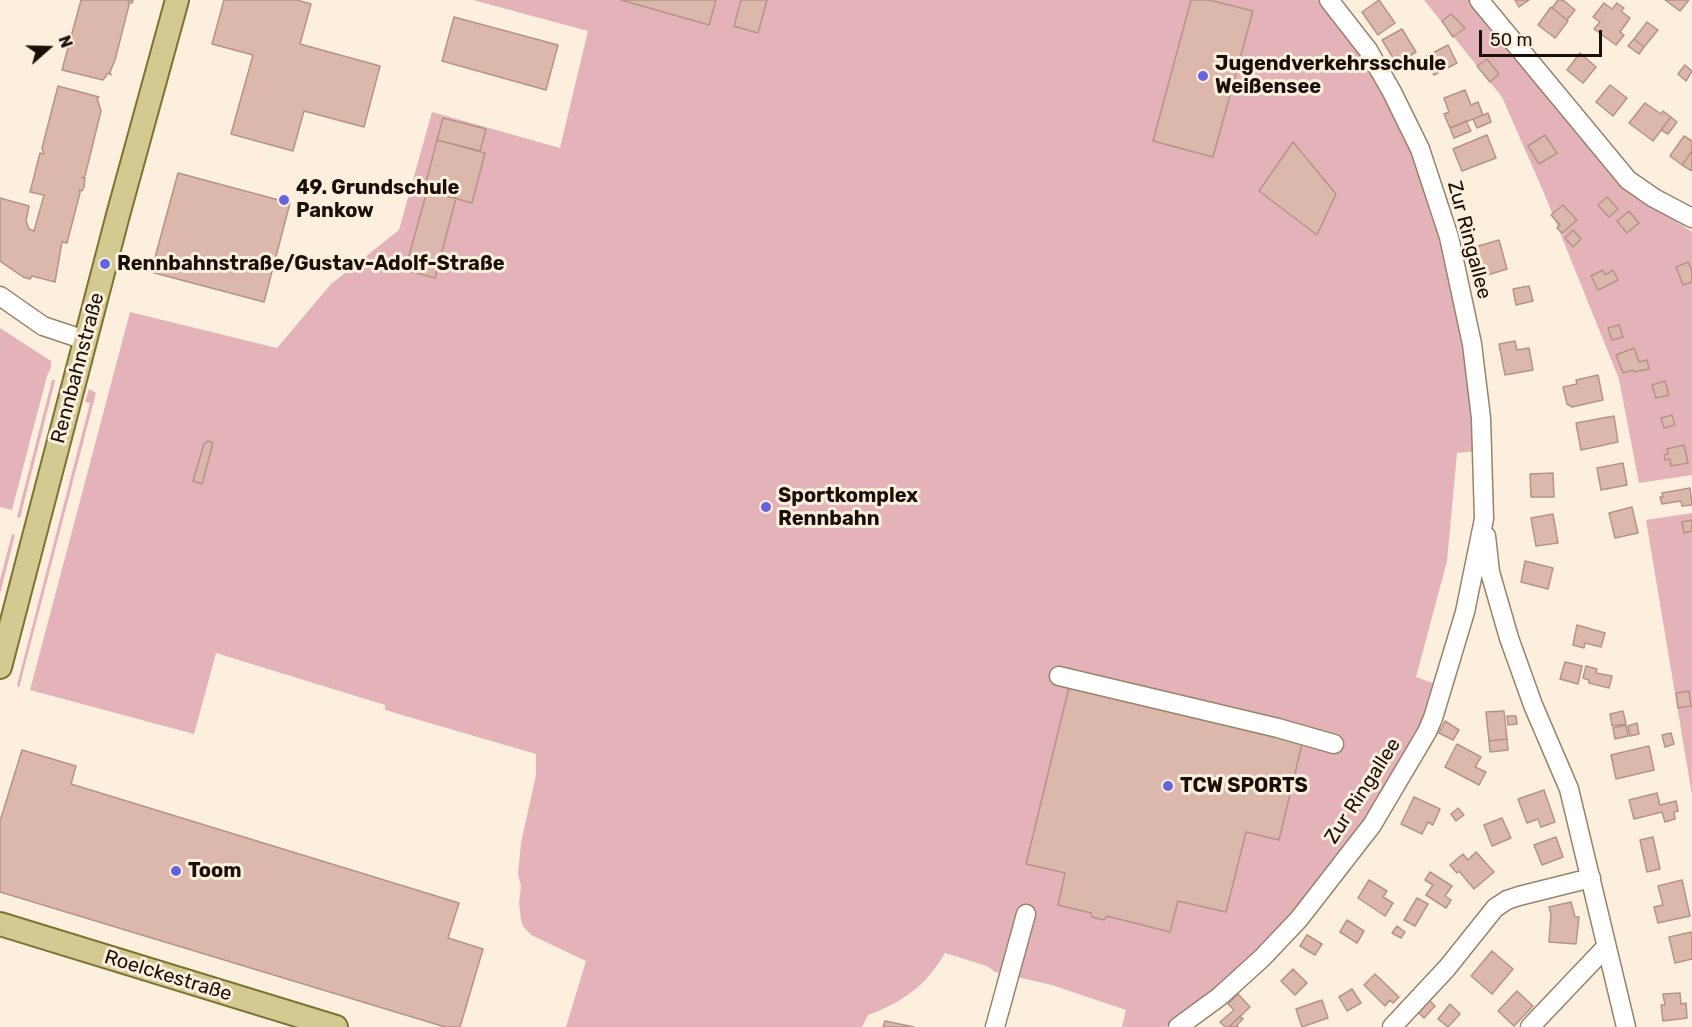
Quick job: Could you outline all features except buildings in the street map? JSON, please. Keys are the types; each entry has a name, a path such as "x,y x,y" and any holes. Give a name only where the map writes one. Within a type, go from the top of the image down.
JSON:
{"main road":[{"name":"Rennbahnstraße","path":"0,667 177,0"},
{"name":"Roelckestraße","path":"0,924 336,1027"}],"street":[{"name":"Zur Ringallee","path":"1329,0 1368,50 1392,92 1420,149 1449,237 1472,344 1481,418 1484,519 1490,572 1509,638 1533,705 1569,789 1626,1027"},
{"path":"1479,0 1628,180 1654,198 1692,218"},
{"path":"0,296 43,326 85,340"},
{"name":"Zur Ringallee","path":"1178,1027 1219,997 1270,951 1299,919 1378,814 1433,718 1465,612 1484,519"},
{"path":"1059,676 1278,728 1334,744"},
{"path":"1392,1027 1447,968 1495,908 1519,896 1591,878"},
{"path":"995,1027 1026,915"},
{"path":"1530,1027 1606,947"}],"shaded area":[{"name":"Sportkomplex Rennbahn","path":"473,0 1324,0 1371,69 1416,157 1456,286 1478,451 1457,453 1447,561 1416,677 1438,685 1426,719 1386,791 1316,886 1290,916 1236,970 1168,1025 1165,1027 1122,1027 1126,1010 1052,985 995,972 987,966 945,953 922,984 903,998 868,1015 862,1027 566,1027 586,961 531,935 523,926 519,903 521,886 518,874 521,843 536,775 536,754 385,710 385,705 216,653 194,734 30,690 130,312 277,348 331,284 399,230 432,112 560,148 588,31"},
{"path":"1424,0 1469,0 1599,156 1640,197 1692,232 1692,475 1639,483 1619,379 1544,193 1502,97"},
{"path":"0,328 51,361 12,510 0,507"},
{"path":"52,380 55,380 54,385 20,518 17,517"},
{"path":"89,389 96,393 19,688 17,685 90,403 85,402"},
{"path":"1692,513 1692,795 1646,520"},
{"path":"12,534 15,535 0,594 0,580"}],"place":[{"name":"Jugendverkehrsschule Weißensee","path":"1203,76"},
{"name":"49. Grundschule Pankow","path":"284,200"},
{"name":"Rennbahnstraße/Gustav-Adolf-Straße","path":"105,264"},
{"name":"Sportkomplex Rennbahn","path":"766,507"},
{"name":"TCW SPORTS","path":"1168,786"},
{"name":"Toom","path":"176,871"}]}
